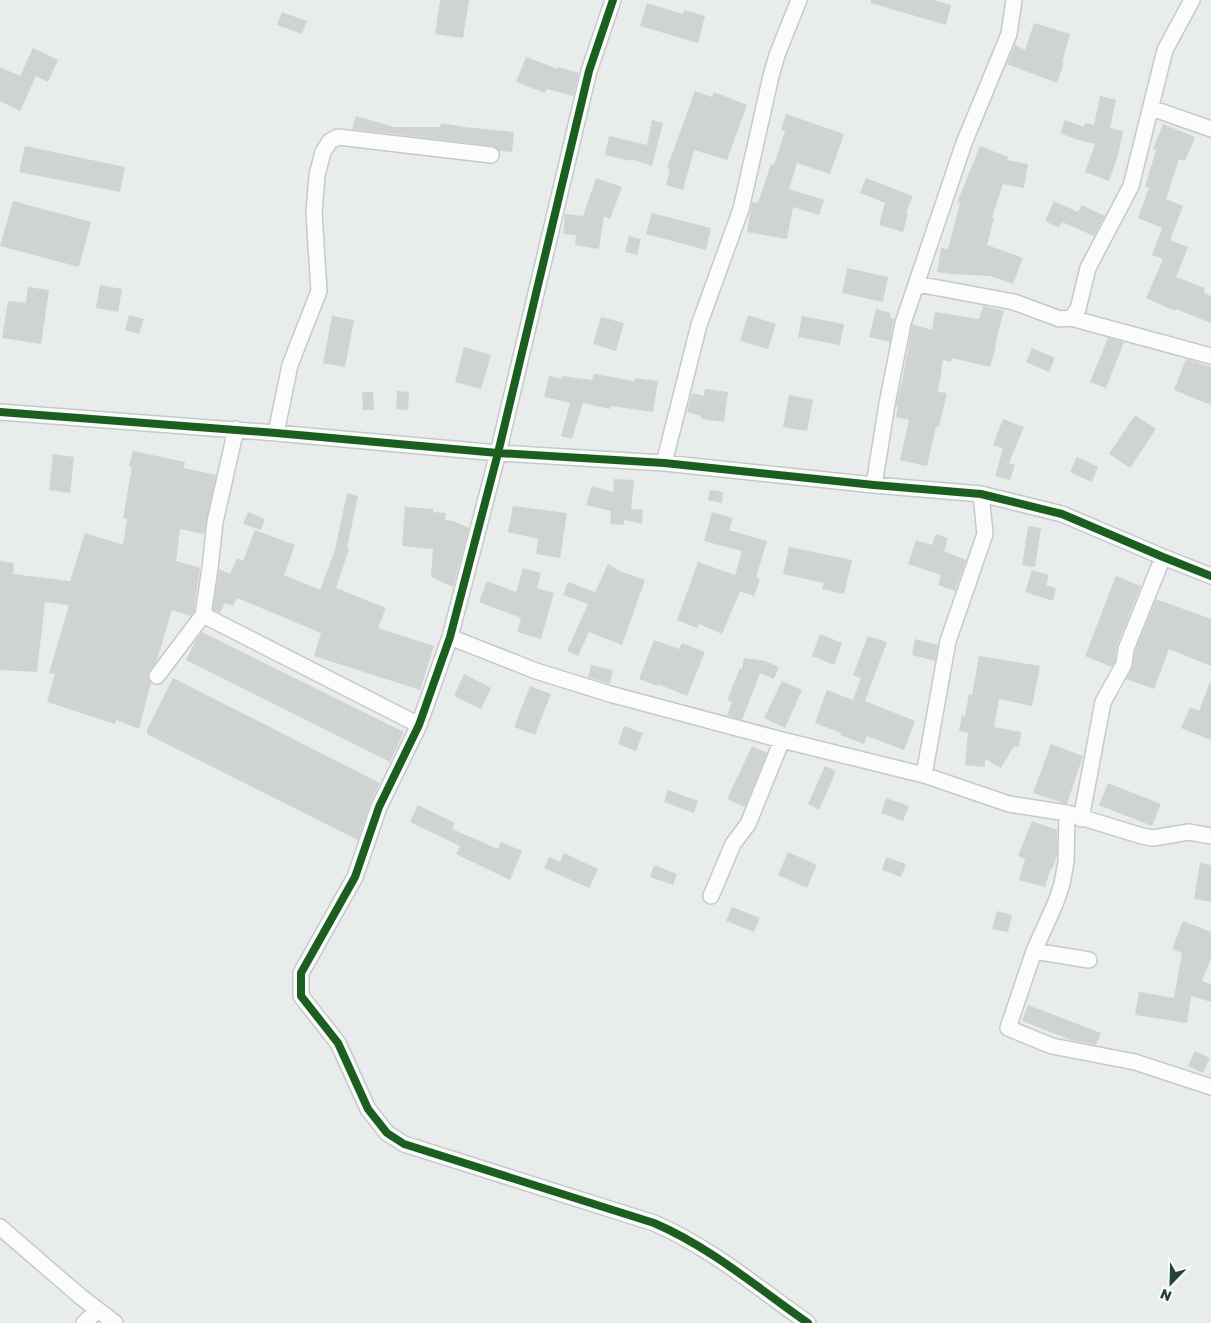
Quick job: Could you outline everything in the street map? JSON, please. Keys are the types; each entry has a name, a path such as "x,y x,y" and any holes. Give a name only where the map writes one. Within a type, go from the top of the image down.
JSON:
{"street":[{"path":"613,0 589,71 498,453 450,636 418,725 379,807 355,877 301,973 301,996 338,1043 368,1109 387,1133 404,1144 671,1230 702,1248 808,1323"},
{"path":"664,463 699,325 741,209 777,55 799,0"},
{"path":"874,485 887,404 904,323 964,142 1009,34 1014,0"},
{"path":"1071,318 1078,309 1088,268 1131,186 1165,50 1192,0"},
{"path":"1151,108 1211,129"},
{"path":"276,433 290,365 320,291 314,213 317,175 323,152 330,141 338,137 491,155"},
{"path":"917,284 1014,302 1060,319 1071,318 1211,356"},
{"path":"0,412 276,433 498,453 664,463 981,494 1062,514 1211,576"},
{"path":"157,676 202,615 215,522 236,430"},
{"path":"924,775 948,641 985,534 981,494"},
{"path":"1081,819 1103,702 1124,664 1126,649 1163,557"},
{"path":"202,615 418,725"},
{"path":"450,636 536,671 601,692 924,775 1009,804 1067,814 1153,838 1189,832 1211,836"},
{"path":"711,896 733,844 748,824 782,740"},
{"path":"1067,814 1066,862 1062,884 1034,951 1008,1028 1052,1046 1130,1060 1211,1087"},
{"path":"1034,951 1090,960"},
{"path":"0,1227 115,1323"},
{"path":"84,1323 98,1310"}],"building":[{"path":"440,0 469,0 463,38 435,34"},
{"path":"871,0 934,0 951,5 946,25 871,3"},
{"path":"647,3 683,14 684,10 705,16 698,43 640,26"},
{"path":"282,12 307,21 302,34 277,25"},
{"path":"1034,23 1070,34 1062,63 1064,63 1057,83 1007,64 1015,45 1025,50"},
{"path":"33,48 58,60 48,82 36,76 20,111 0,101 0,67 20,76"},
{"path":"526,57 558,69 558,67 579,73 573,96 547,89 545,93 516,82"},
{"path":"695,91 712,97 714,92 747,105 727,160 694,150 683,190 666,185 670,169 667,168"},
{"path":"1100,96 1116,100 1110,128 1123,131 1118,155 1109,181 1085,172 1095,144 1060,133 1065,120 1084,127 1085,123 1094,125"},
{"path":"786,114 844,134 830,174 797,163 789,189 824,200 819,215 793,207 787,239 747,232 752,202 758,203 771,164 774,165 785,131 781,130"},
{"path":"356,116 394,127 440,127 441,123 514,132 512,152 499,151 492,146 352,129"},
{"path":"652,120 663,123 652,166 631,159 631,161 605,155 609,136 647,145"},
{"path":"1163,124 1195,137 1185,161 1179,159 1166,199 1183,206 1170,240 1188,247 1176,277 1205,288 1204,293 1211,296 1211,323 1176,309 1175,311 1146,298 1163,259 1152,255 1162,228 1138,218 1149,188 1145,187 1156,150 1153,149"},
{"path":"25,146 125,167 120,192 19,172"},
{"path":"980,146 1008,157 1007,160 1028,164 1024,188 1003,184 992,217 994,218 987,245 1023,258 1013,284 990,276 937,272 941,248 948,249 960,203 957,203"},
{"path":"596,178 622,187 610,219 604,216 599,249 575,245 576,235 563,234 565,214 583,216"},
{"path":"866,178 913,196 906,213 908,213 903,232 879,225 885,203 860,193"},
{"path":"13,201 91,222 79,267 0,246"},
{"path":"1054,201 1078,212 1082,205 1105,216 1094,236 1062,222 1059,228 1045,221"},
{"path":"652,213 711,228 706,250 646,234"},
{"path":"629,236 641,239 637,255 625,252"},
{"path":"847,268 888,277 883,302 842,293"},
{"path":"100,285 122,289 118,312 96,308"},
{"path":"28,287 49,290 41,344 2,338 8,301 26,303"},
{"path":"983,306 1004,311 990,367 952,358 951,362 943,360 938,392 947,393 939,427 936,427 927,466 900,460 909,420 896,417 898,407 896,406 912,324 932,330 935,312 979,319"},
{"path":"876,309 891,313 890,318 894,319 890,342 869,337"},
{"path":"129,315 144,319 139,334 125,330"},
{"path":"748,315 776,324 768,349 740,341"},
{"path":"332,316 354,320 345,367 323,363"},
{"path":"802,316 844,324 840,345 798,337"},
{"path":"601,317 624,323 616,351 593,344"},
{"path":"1108,338 1124,342 1106,388 1090,382"},
{"path":"464,347 491,355 481,389 455,382"},
{"path":"1032,348 1055,358 1049,372 1026,362"},
{"path":"1186,359 1211,367 1211,405 1174,390"},
{"path":"594,374 635,381 635,378 658,381 653,412 611,406 610,409 583,403 572,439 561,436 570,403 544,397 549,376 562,379 562,376 592,380"},
{"path":"705,389 728,392 724,422 701,419 701,416 687,412 692,393 704,396"},
{"path":"397,391 409,392 408,410 396,409"},
{"path":"362,392 373,392 374,410 363,410"},
{"path":"789,395 813,400 807,431 783,427"},
{"path":"1135,415 1156,429 1130,468 1109,454"},
{"path":"1003,419 1024,427 1009,463 1015,465 1010,480 995,476 1003,449 993,445"},
{"path":"133,451 185,462 184,468 216,475 204,534 180,529 176,561 200,568 194,611 191,616 172,610 157,660 148,674 148,679 151,683 139,729 116,720 115,724 47,702 55,674 49,673 69,605 45,602 37,672 0,670 0,561 14,563 13,574 70,581 85,533 123,545 127,519 123,518 132,467 129,466"},
{"path":"53,454 74,457 70,493 49,490"},
{"path":"1077,457 1098,467 1092,482 1070,472"},
{"path":"614,479 634,480 631,509 643,510 642,524 625,520 623,525 610,524 611,511 586,505 592,486 613,492"},
{"path":"710,490 723,492 722,503 708,500"},
{"path":"347,493 358,496 347,548 349,549 336,588 386,608 378,628 434,646 420,690 314,656 321,633 237,598 233,606 225,603 220,613 213,610 219,569 230,574 237,558 243,561 255,530 295,545 284,575 320,590 335,550"},
{"path":"513,506 567,513 560,558 536,554 538,539 508,532"},
{"path":"405,507 433,509 433,512 446,513 445,520 453,521 469,528 453,587 431,577 433,549 402,546"},
{"path":"248,512 265,519 261,530 243,524"},
{"path":"712,512 733,518 729,530 767,541 756,577 760,579 754,596 740,591 722,634 699,624 697,628 677,620 698,562 735,575 742,551 704,541"},
{"path":"1028,526 1041,528 1035,567 1022,565"},
{"path":"936,534 948,538 944,551 966,560 955,591 938,585 941,575 908,564 916,540 932,545"},
{"path":"789,547 852,560 844,594 822,589 824,583 783,574"},
{"path":"608,564 617,570 645,580 622,645 589,632 578,656 567,651 588,604 563,595 568,582 595,592"},
{"path":"523,568 541,573 537,588 554,593 541,639 517,632 521,618 479,602 487,581 516,592"},
{"path":"1032,570 1049,575 1046,585 1056,588 1053,601 1025,592"},
{"path":"1116,576 1141,586 1117,646 1115,661 1112,667 1085,656"},
{"path":"1156,599 1211,619 1211,666 1169,649 1154,689 1126,679 1132,668 1135,651"},
{"path":"202,632 404,732 390,762 186,660"},
{"path":"820,634 842,643 834,665 812,656"},
{"path":"868,636 887,642 865,701 915,721 904,750 867,736 864,744 815,723 827,690 853,700 861,678 853,675"},
{"path":"915,639 938,645 935,661 912,655"},
{"path":"654,640 679,649 682,643 705,652 687,696 658,684 658,686 639,679"},
{"path":"979,656 1040,666 1032,706 999,699 994,727 1021,732 1019,747 1014,746 1001,768 985,759 985,767 965,765 968,733 959,731 962,715 965,716 969,694 972,695"},
{"path":"744,658 765,661 779,667 774,679 760,673 742,720 727,715 732,702 727,700 740,668 742,669"},
{"path":"591,665 613,670 610,684 588,677"},
{"path":"464,674 491,688 481,709 454,696"},
{"path":"173,678 380,783 370,804 358,840 147,734 147,730"},
{"path":"782,681 802,690 785,728 764,718"},
{"path":"1210,682 1211,740 1181,728 1190,707 1199,711"},
{"path":"530,686 551,694 535,735 514,727"},
{"path":"624,726 643,733 636,751 618,744"},
{"path":"1051,744 1083,756 1067,804 1033,793"},
{"path":"752,746 767,753 745,807 727,799"},
{"path":"825,766 836,771 819,810 808,804"},
{"path":"1108,783 1161,804 1152,826 1099,805"},
{"path":"668,790 698,801 694,813 664,802"},
{"path":"886,798 909,806 903,821 881,813"},
{"path":"418,805 455,823 452,829 498,849 501,842 522,851 510,880 456,854 460,846 410,822"},
{"path":"1032,821 1057,830 1057,856 1045,887 1019,880 1025,859 1018,856"},
{"path":"788,852 817,865 807,888 778,875"},
{"path":"564,853 598,869 589,888 544,868 549,857 560,862"},
{"path":"886,857 906,864 901,877 882,870"},
{"path":"1200,863 1211,865 1211,902 1194,899"},
{"path":"654,865 677,874 673,885 650,877"},
{"path":"732,907 760,918 754,932 726,921"},
{"path":"997,911 1012,915 1008,932 992,929"},
{"path":"1183,921 1211,932 1211,959 1202,981 1211,984 1211,1002 1191,996 1187,1023 1135,1015 1139,992 1174,998 1182,953 1172,949"},
{"path":"1028,1005 1101,1033 1096,1045 1071,1040 1022,1021"},
{"path":"1195,1051 1210,1058 1203,1073 1188,1066"}],"cycle path":[{"path":"613,0 589,71 498,453 450,637 419,725 379,807 355,877 301,973 301,996 338,1043 368,1109 387,1133 404,1144 654,1223 714,1256 808,1323"},
{"path":"0,412 276,433 498,453 664,463 981,494 1062,514 1211,576"}]}
